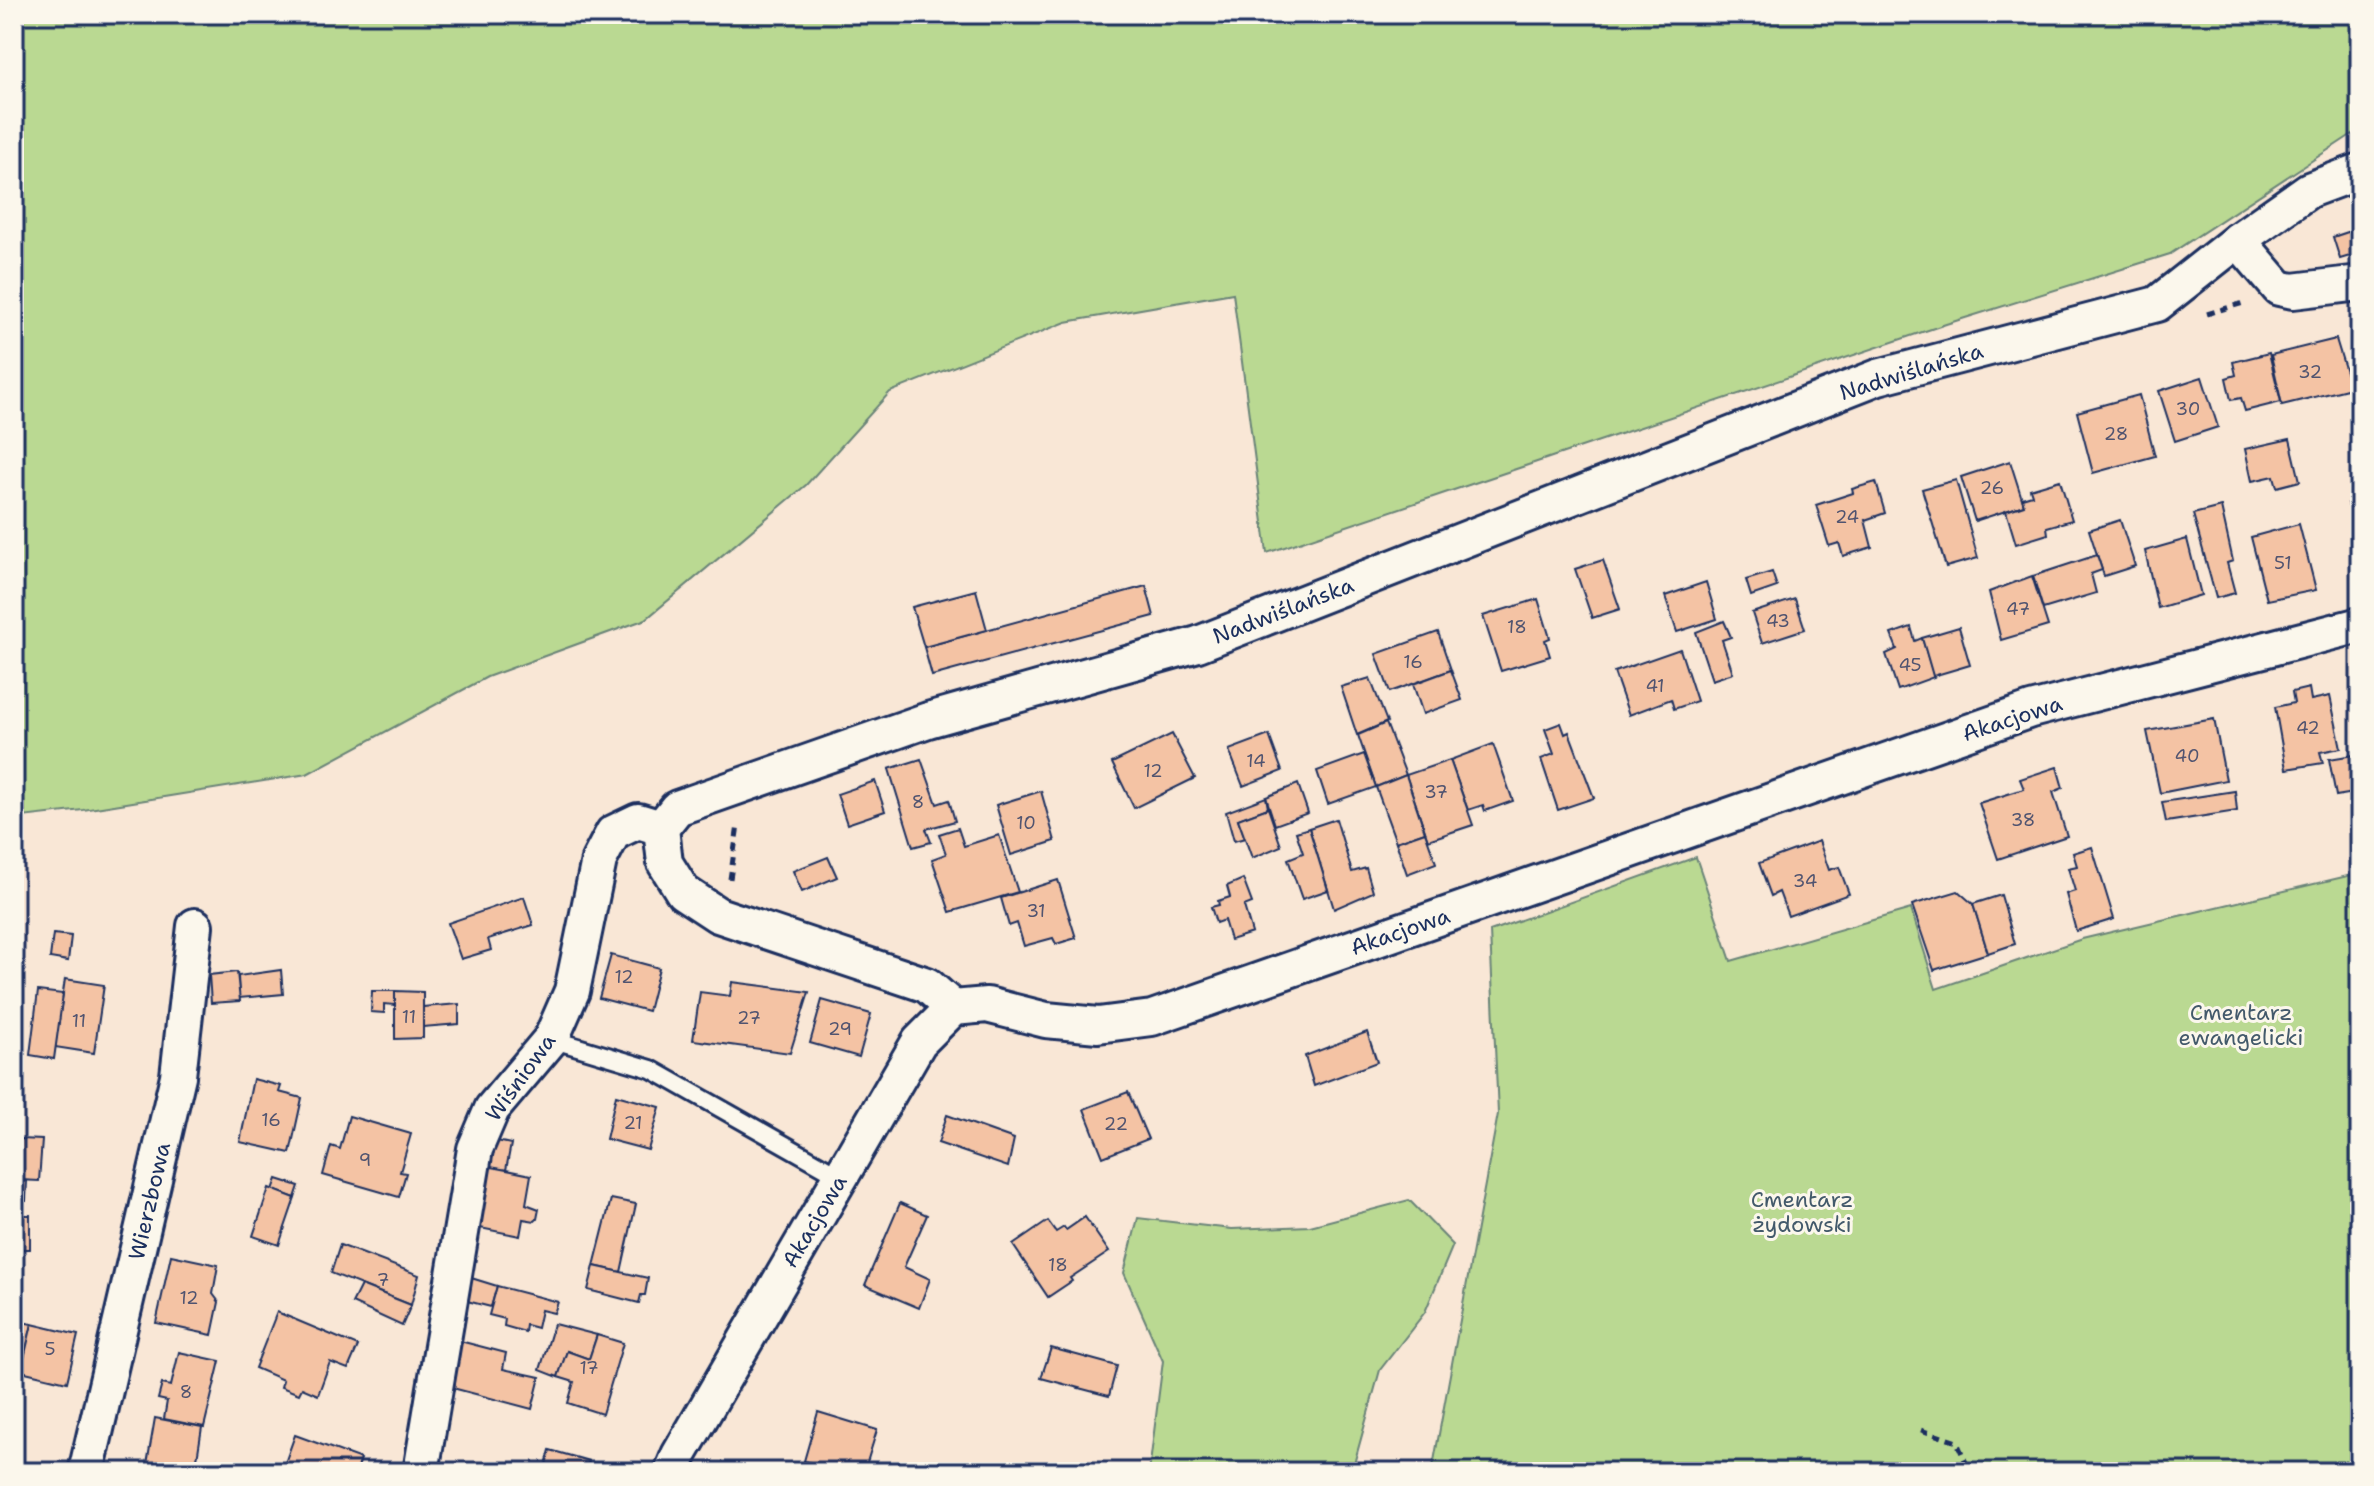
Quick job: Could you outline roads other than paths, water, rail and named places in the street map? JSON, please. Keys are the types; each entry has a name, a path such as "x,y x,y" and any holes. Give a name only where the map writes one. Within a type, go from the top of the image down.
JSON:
{"street":[{"name":"Nadwiślańska","path":"661,828 677,808 928,720 1198,644 1878,377 2157,304 2238,240 2309,190 2360,171"},
{"path":"2238,240 2279,288 2293,291 2360,283"},
{"name":"Akacjowa","path":"672,1472 686,1442 919,1042 953,1008 987,1005 1046,1020 1098,1025 1152,1018 2031,710 2360,625"},
{"name":"Wiśniowa","path":"421,1472 475,1149 492,1109 551,1039 572,991 599,860 613,833 638,821 661,828"},
{"path":"661,828 665,863 683,892 718,915 927,985 953,1008"},
{"name":"Wierzbowa","path":"86,1472 178,1076 195,926"}],"lane":[{"path":"551,1039 651,1069 840,1176"}],"park label":[{"name":"Cmentarz ewangelicki","path":"2241,1024"},
{"name":"Cmentarz żydowski","path":"1802,1212"}]}
